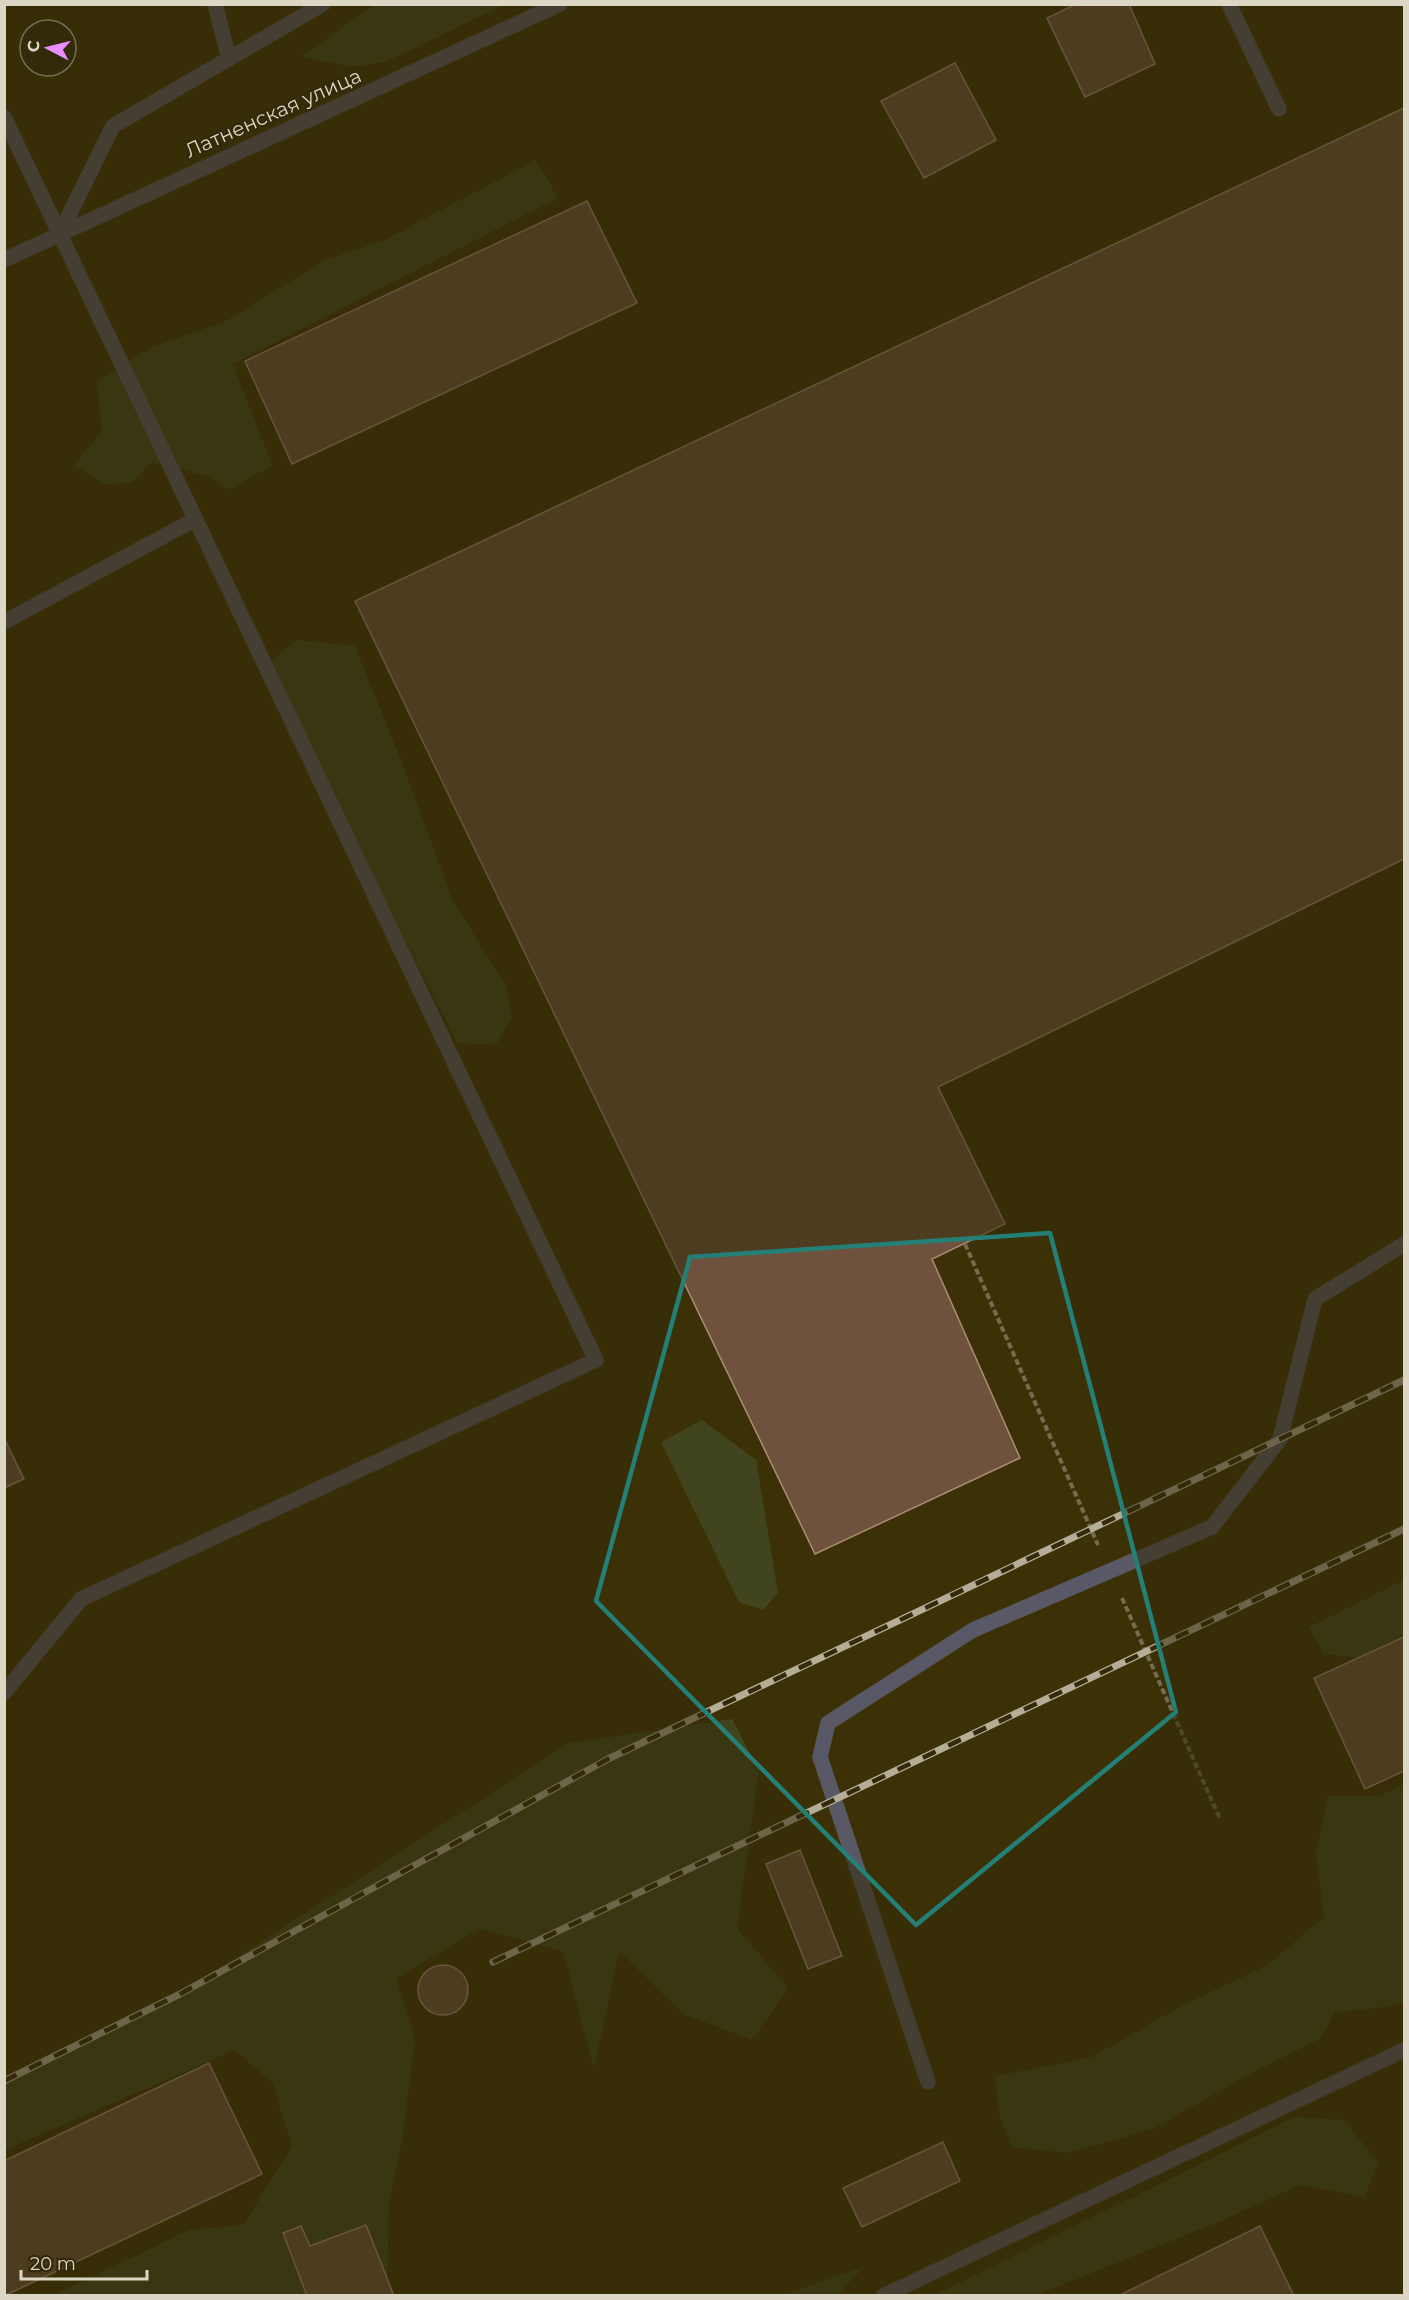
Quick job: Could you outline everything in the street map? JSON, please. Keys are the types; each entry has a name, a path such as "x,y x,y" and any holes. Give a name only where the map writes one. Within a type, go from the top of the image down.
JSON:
{"street":[{"path":"215,4 229,59"},
{"path":"60,233 114,126 323,4"},
{"name":"Латненская улица","path":"4,260 560,4"},
{"path":"1229,4 1279,109"},
{"path":"4,117 596,1360 81,1599 4,1693"},
{"path":"4,622 194,520"},
{"path":"928,2082 820,1757 828,1723 973,1630 1212,1527 1280,1439 1316,1299 1404,1244"},
{"path":"883,2295 1404,2050"}],"path":[{"path":"965,1244 1100,1547"},
{"path":"1119,1591 1220,1819"}],"highlighted area":[{"path":"1050,1233 1176,1712 916,1925 596,1601 690,1257"}],"shaded area":[{"path":"5,5 1404,5 1404,2295 5,2295"}],"green space":[{"path":"375,5 504,5 386,62 350,67 301,56"},
{"path":"536,160 558,198 233,364 272,465 230,490 211,477 152,462 132,483 104,484 73,465 102,432 97,381 152,347 226,321 325,260 384,240"},
{"path":"296,640 355,646 401,760 453,901 506,985 512,1017 496,1045 458,1043 264,667"},
{"path":"702,1420 756,1460 778,1593 763,1610 739,1602 661,1442"},
{"path":"1404,1580 1404,1636 1359,1658 1323,1654 1309,1627"},
{"path":"732,1719 759,1770 737,1928 788,1988 752,2040 683,2014 619,1951 594,2069 563,1951 479,1929 396,1979 415,2039 402,2142 389,2202 387,2295 202,2296 196,2293 191,2296 54,2295 189,2230 243,2225 292,2146 273,2084 235,2050 5,2150 5,2081 180,1994 569,1743"},
{"path":"1404,1784 1404,2002 1385,2007 1335,2012 1321,2038 1248,2075 1153,2129 1068,2153 1011,2147 999,2113 995,2076 1092,2057 1183,2005 1266,1966 1324,1917 1316,1853 1328,1796 1380,1796"},
{"path":"1294,2117 1344,2120 1378,2162 1365,2197 1300,2185 1226,2219 1037,2295 935,2295"},
{"path":"865,2266 837,2295 784,2295"}],"building":[{"path":"1076,4 1129,4 1155,64 1085,97 1047,18"},
{"path":"955,63 996,140 924,178 881,101"},
{"path":"1404,108 1404,859 938,1087 1005,1224 932,1259 1020,1458 815,1554 355,601"},
{"path":"587,201 637,303 292,464 245,361"},
{"path":"4,1438 24,1479 4,1488"},
{"path":"1404,1637 1404,1771 1365,1789 1314,1678"},
{"path":"800,1850 842,1956 808,1969 766,1864"},
{"path":"443,1965 461,1972 468,1990 461,2008 443,2015 425,2008 418,1990 425,1972"},
{"path":"209,2063 262,2174 4,2296 4,2161"},
{"path":"943,2142 960,2181 862,2227 843,2188"},
{"path":"366,2225 394,2296 307,2296 283,2233 301,2226 310,2246"},
{"path":"1260,2226 1294,2296 1118,2296"}],"railway":[{"path":"4,2081 180,1994 608,1759 1404,1380"},
{"path":"493,1962 1404,1529"}]}
